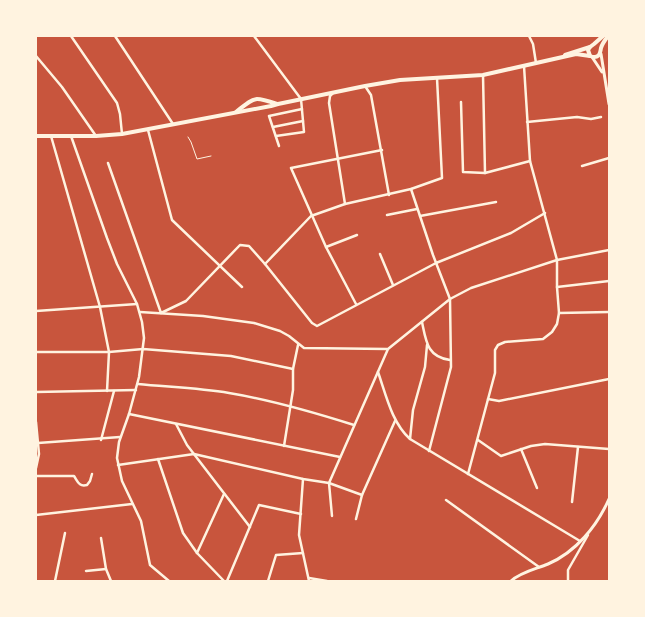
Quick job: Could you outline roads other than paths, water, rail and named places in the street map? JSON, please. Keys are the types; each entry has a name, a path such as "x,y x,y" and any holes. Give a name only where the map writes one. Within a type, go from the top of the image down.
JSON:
{"main road":[{"path":"591,56 588,50 603,36"},
{"path":"36,136 96,136 122,134 400,80 483,75 576,54 596,57 601,52 608,36"},
{"path":"561,58 568,54 592,46 598,46 601,52"},
{"path":"234,113 252,99 262,98 278,104"},
{"path":"261,108 265,104 262,98"},
{"path":"249,102 249,107 253,109"}],"street":[{"path":"71,36 117,103 120,114 122,134"},
{"path":"115,36 174,125"},
{"path":"254,36 301,99 304,132 276,136"},
{"path":"529,36 533,44 536,63"},
{"path":"601,52 603,74"},
{"path":"36,55 62,87 96,136"},
{"path":"591,56 603,74 607,84 609,104"},
{"path":"468,474 495,373 495,350 498,345 505,342 542,339 552,332 557,324 559,312 557,260 530,160 524,66"},
{"path":"603,74 609,73"},
{"path":"483,75 485,173"},
{"path":"265,264 311,216 345,204 389,195 442,178 436,78"},
{"path":"365,86 370,95 382,150 389,195"},
{"path":"333,93 330,96 329,103 345,204"},
{"path":"461,102 464,172 485,173 530,160"},
{"path":"279,146 269,116 302,109"},
{"path":"527,122 576,117 590,119 601,117"},
{"path":"273,126 303,120"},
{"path":"148,130 172,220 242,287"},
{"path":"51,136 100,307 110,352 107,391"},
{"path":"71,136 117,264 140,312 144,334 138,384 120,437 117,452 118,465 122,481 141,521 150,565 169,581"},
{"path":"356,304 311,216 291,168 382,150"},
{"path":"582,166 609,158"},
{"path":"108,163 161,312"},
{"path":"411,189 450,299 450,367 429,450"},
{"path":"420,216 496,202"},
{"path":"387,215 418,209"},
{"path":"161,312 186,301 240,245 249,246 315,325 321,324 356,304 436,263 511,233 545,213"},
{"path":"326,247 356,235"},
{"path":"332,516 329,483 388,348 450,299 471,288 557,260 609,250"},
{"path":"380,254 393,285"},
{"path":"557,287 609,281"},
{"path":"36,311 137,304"},
{"path":"140,312 161,312 225,318 254,323 280,331 290,336 298,344 307,348 388,348"},
{"path":"559,312 609,312"},
{"path":"422,322 427,345 431,352 437,357 450,360"},
{"path":"284,446 293,390 293,369 298,344"},
{"path":"410,439 413,410 425,366 427,345"},
{"path":"36,352 110,352 143,349 231,356 293,369"},
{"path":"377,372 395,421 405,435 580,540"},
{"path":"488,399 499,400 609,379"},
{"path":"138,384 216,391 269,401 354,425"},
{"path":"36,392 136,390"},
{"path":"101,440 114,391"},
{"path":"129,414 340,457"},
{"path":"356,519 362,495 395,421"},
{"path":"36,422 39,454 36,468"},
{"path":"176,423 180,433 194,454 250,527"},
{"path":"38,443 101,440 120,437"},
{"path":"478,440 501,456 531,446 545,444 609,449"},
{"path":"572,502 578,447"},
{"path":"521,449 537,488"},
{"path":"118,465 194,454 303,479 329,483 362,495"},
{"path":"158,459 183,533 197,553 226,581 258,505 301,514"},
{"path":"36,476 74,476 80,485 83,486 87,485 90,481 92,474"},
{"path":"303,479 299,535 309,580 327,581"},
{"path":"197,553 224,494"},
{"path":"568,581 568,570 609,499"},
{"path":"446,500 539,567"},
{"path":"36,515 132,504"},
{"path":"511,581 520,574 561,557 590,531"},
{"path":"55,581 65,533"},
{"path":"101,538 106,569 110,581"},
{"path":"268,581 276,556 303,553"},
{"path":"86,571 106,569"},
{"path":"162,581 165,577"}],"lane":[{"path":"188,137 198,160 211,156"}]}
